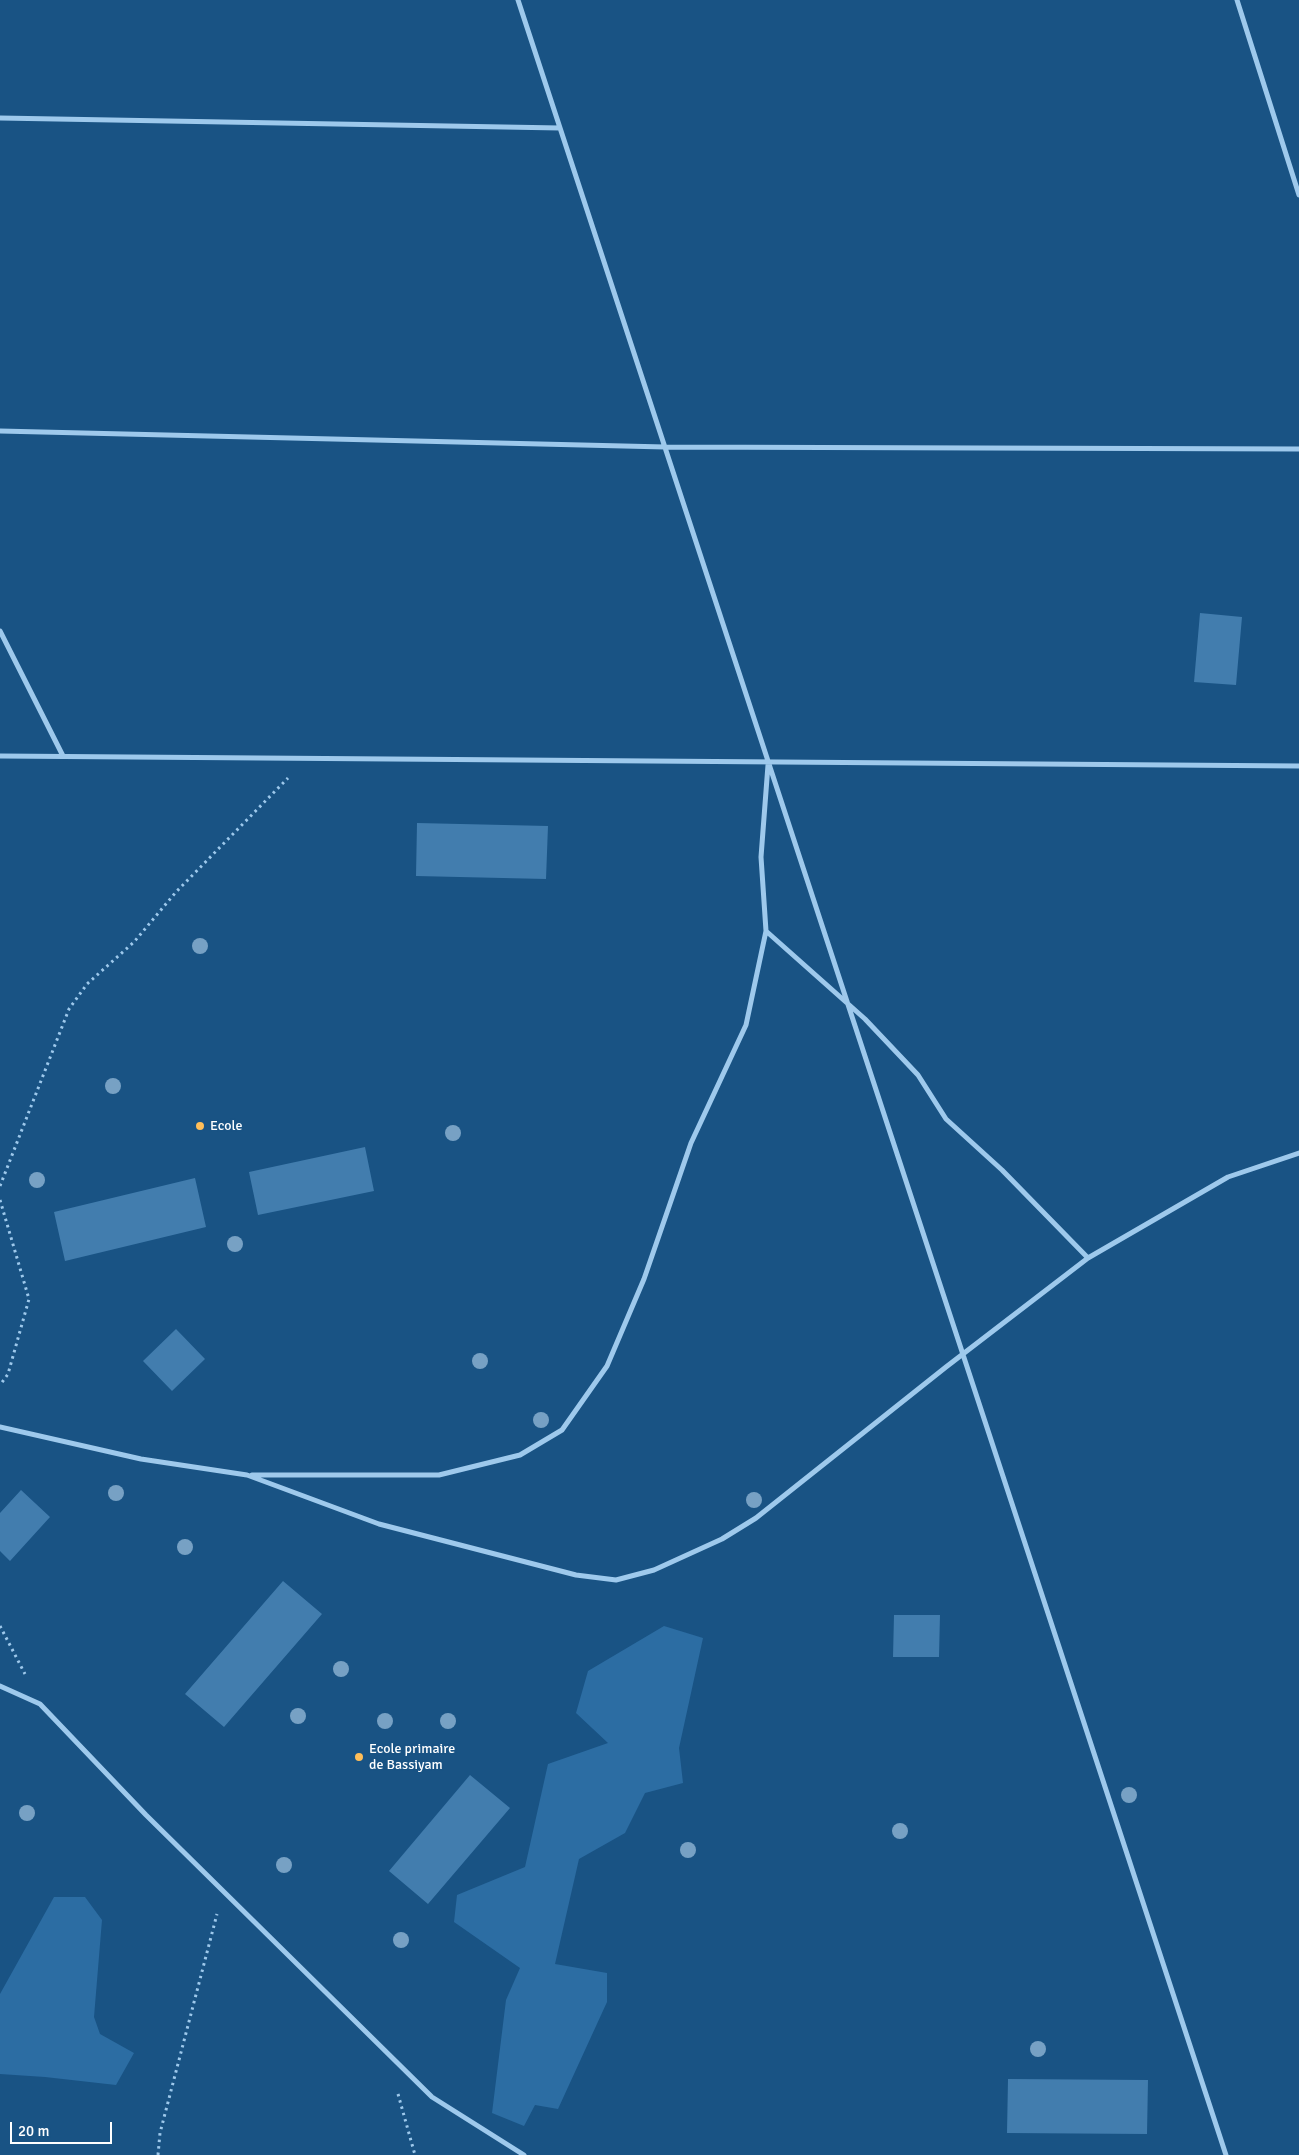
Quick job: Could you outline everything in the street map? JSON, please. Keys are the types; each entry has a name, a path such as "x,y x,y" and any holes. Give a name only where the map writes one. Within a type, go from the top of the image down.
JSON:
{"street":[{"path":"518,0 1226,2155"},
{"path":"1237,0 1299,196"},
{"path":"0,118 560,128"},
{"path":"0,431 664,446 1299,449"},
{"path":"0,631 63,756"},
{"path":"0,756 1299,766"},
{"path":"0,1427 142,1459 247,1475 439,1475 520,1455 562,1430 607,1366 644,1279 691,1143 746,1025 766,931 761,857 768,762"},
{"path":"766,931 848,1004 918,1075 946,1119 996,1164 1088,1258"},
{"path":"247,1475 379,1524 576,1575 616,1580 654,1570 722,1539 756,1518 962,1354 1088,1258 1228,1177 1299,1153"},
{"path":"0,1686 40,1704 146,1815 432,2098 524,2155"}],"path":[{"path":"0,1186 69,1009 88,984 134,942 176,892 308,758"},
{"path":"0,1200 29,1299 8,1374 0,1386"},
{"path":"0,1626 40,1704"},
{"path":"158,2155 160,2133 223,1892"},
{"path":"397,2090 415,2155"}],"shaded area":[{"path":"664,1626 703,1638 679,1748 683,1783 645,1793 625,1833 579,1859 555,1964 607,1973 607,2002 558,2109 535,2105 524,2126 492,2113 506,2000 520,1968 454,1922 457,1895 525,1867 548,1764 608,1743 576,1713 588,1671"},
{"path":"54,1897 85,1897 102,1920 94,2017 100,2034 134,2053 116,2085 0,2074 0,1994"}],"building":[{"path":"1200,613 1242,617 1236,685 1194,682"},
{"path":"417,823 548,826 546,879 416,876"},
{"path":"365,1147 374,1191 258,1215 249,1172"},
{"path":"195,1178 206,1227 65,1261 54,1212"},
{"path":"176,1329 205,1359 172,1391 143,1361"},
{"path":"21,1490 50,1517 10,1561 0,1551 0,1513"},
{"path":"283,1581 322,1614 224,1727 185,1694"},
{"path":"894,1615 940,1615 939,1657 893,1657"},
{"path":"470,1775 510,1808 428,1904 389,1871"},
{"path":"1008,2079 1148,2080 1147,2134 1007,2133"}],"place":[{"name":"Ecole","path":"200,1126"},
{"name":"Ecole primaire de Bassiyam","path":"359,1757"}]}
